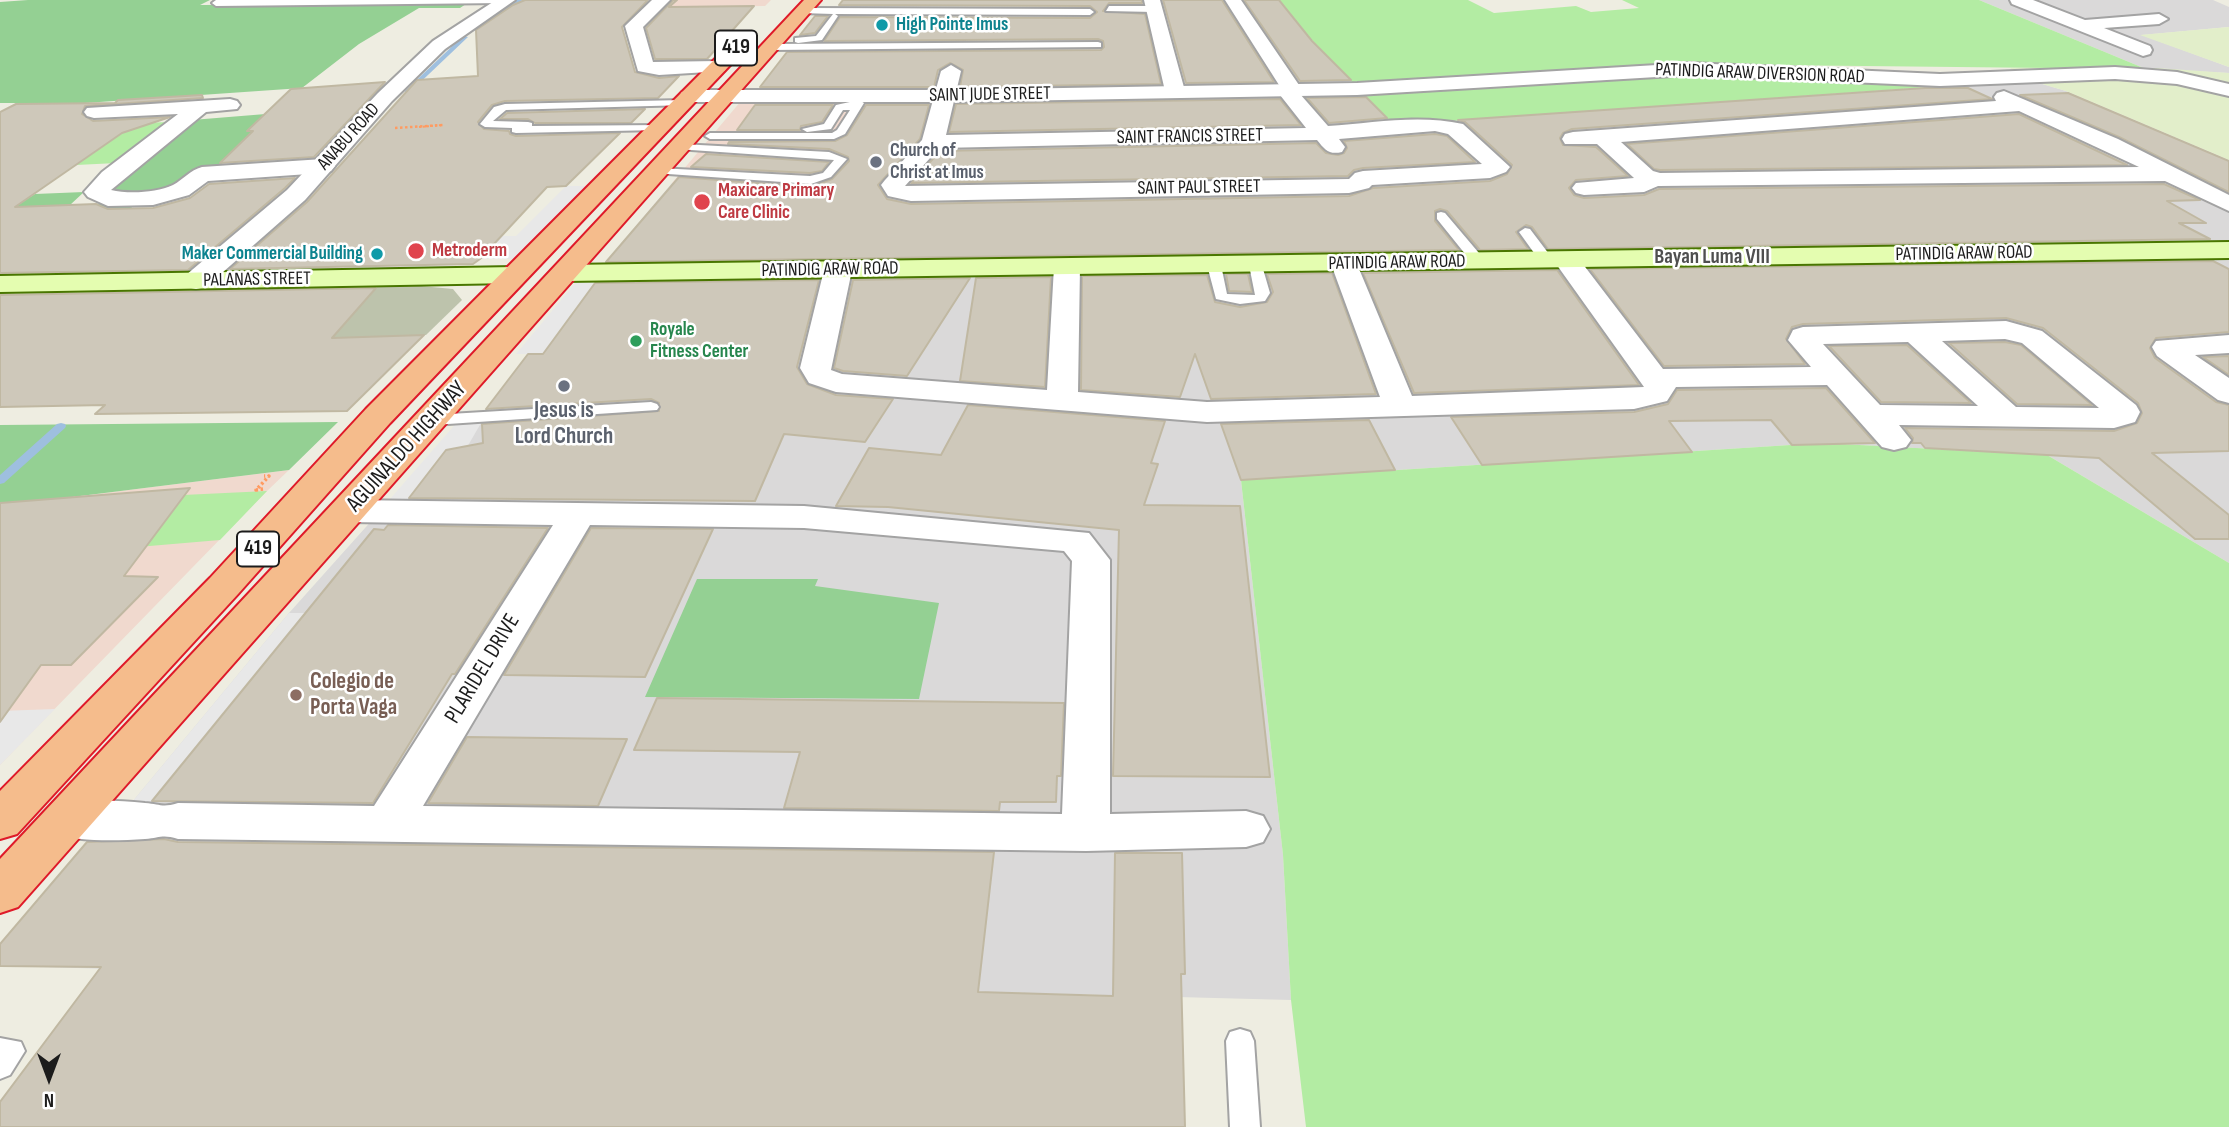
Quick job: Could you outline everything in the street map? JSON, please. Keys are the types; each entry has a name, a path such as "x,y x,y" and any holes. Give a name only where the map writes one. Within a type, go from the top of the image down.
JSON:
{"highway":[{"name":"AGUINALDO HIGHWAY","path":"0,893 808,5"},
{"name":"AGUINALDO HIGHWAY","path":"0,821 191,621 378,416 758,25"}],"main road":[{"name":"PATINDIG ARAW ROAD","path":"565,273 1214,265 1256,277 1344,264 2229,250"},
{"name":"PALANAS STREET","path":"0,284 514,275"}],"street":[{"path":"662,0 635,26 645,67 717,67"},
{"path":"1233,0 1289,85 1290,95 1363,178"},
{"path":"2018,0 2143,50"},
{"name":"ANABU ROAD","path":"196,281 282,208 385,97 433,51 455,33 506,1"},
{"path":"1153,4 1159,44 1175,91"},
{"path":"2081,25 2159,19 2159,16 2127,4"},
{"name":"PATINDIG ARAW DIVERSION ROAD","path":"1290,90 1357,89 1690,69 1940,80 2106,72 2168,77 2229,90"},
{"path":"933,142 951,71"},
{"name":"SAINT JUDE STREET","path":"686,99 727,96 946,96 1290,90"},
{"path":"1573,139 2012,101 2171,174 2229,204"},
{"path":"94,112 230,105"},
{"path":"200,107 110,177 96,192 117,200 153,198 174,193 202,174 323,166"},
{"name":"SAINT FRANCIS STREET","path":"933,142 1321,133 1446,126 1455,129 1496,165 1497,169"},
{"path":"1602,136 1645,176 1653,179 2171,174"},
{"name":"SAINT PAUL STREET","path":"933,142 893,185 896,191 911,194 1349,186 1361,183 1363,178 1497,169"},
{"path":"1584,188 1644,185 1653,179"},
{"path":"838,270 816,368 820,376 846,384 1207,412 1643,399 1659,391 1660,387 1654,377 1557,261"},
{"path":"1344,264 1400,406"},
{"path":"1062,401 1067,267"},
{"path":"1872,415 2114,418 2124,412 2026,334 2006,330 1803,336 1802,340 1894,440"},
{"path":"1915,332 2009,418"},
{"path":"2229,344 2167,347 2229,393"},
{"path":"1654,377 1836,376"},
{"path":"349,511 578,514 812,504 1076,541 1091,560 1086,832"},
{"name":"PLARIDEL DRIVE","path":"388,824 578,514"},
{"path":"67,820 1086,832 1246,829"}],"lane":[{"path":"216,3 506,1"},
{"path":"1109,9 1153,4"},
{"path":"808,5 1090,12"},
{"path":"777,41 810,40 820,36 834,16"},
{"path":"777,41 1098,44"},
{"path":"528,125 496,126 511,107 686,99"},
{"path":"690,137 834,136 841,132 858,104 840,107 827,127 806,130"},
{"path":"551,125 572,124"},
{"path":"597,124 661,125"},
{"path":"511,130 661,125"},
{"path":"690,137 757,129"},
{"path":"773,129 790,129"},
{"path":"658,172 817,179 827,175 841,159 835,156 771,155 690,137"},
{"path":"1441,216 1479,262"},
{"path":"1525,232 1557,261"},
{"path":"433,420 651,407"},
{"path":"1240,1041 1245,1127"},
{"path":"0,1051 11,1051 0,1066"}],"path":[{"path":"264,476 269,476 256,490 270,489"}],"shaded area":[{"path":"667,0 771,0 765,6 660,7"},
{"path":"1104,0 1279,0 1311,39 1393,125 2029,80 2066,91 2229,160 2229,563 2047,455 1822,443 1241,480 1283,855 1291,1000 0,966 0,944 92,837 128,807 289,613 433,452 727,279 577,281 602,266 672,183 811,201 894,91 893,62 1102,31"},
{"path":"1979,0 2213,0 2229,7 2229,27 2142,35 2229,67 2229,73 2146,69"},
{"path":"870,7 1103,8 1103,16 866,14"},
{"path":"2229,27 2229,67 2140,35"},
{"path":"2010,68 2157,68 2229,73 2229,160 2066,91 2029,80"},
{"path":"741,101 891,102 891,118 811,201 672,183"},
{"path":"566,186 588,186 515,259 480,259 500,236 516,236"},
{"path":"277,247 265,268 454,265 448,272 232,276 225,267 247,248"},
{"path":"577,281 597,281 543,354 516,354"},
{"path":"421,286 453,289 462,300 426,335 332,338 377,287"},
{"path":"488,411 466,449 446,450 408,499 390,499 466,412"},
{"path":"289,470 267,491 0,765 0,506"},
{"path":"289,613 305,613 148,807 128,807"},
{"path":"55,709 2,763 0,765 0,711"}],"green space":[{"path":"210,0 200,5 466,4 460,8 419,8 359,44 302,88 85,103 0,103 0,2"},
{"path":"1279,0 1468,0 1494,13 1576,6 1591,12 1639,8 1622,0 1979,0 2146,69 1673,64 1354,84 1311,39"},
{"path":"1679,74 2029,80 1393,125 1371,102 1308,105 1300,94"},
{"path":"278,113 248,130 255,131 215,170 164,193 108,193 110,184 192,120"},
{"path":"170,122 117,163 76,165 39,160 54,126"},
{"path":"84,192 70,205 139,202 131,208 0,216 35,194"},
{"path":"338,422 289,470 0,506 0,425"},
{"path":"1822,443 2047,455 2229,563 2229,1127 1306,1127 1291,1000 1283,855 1241,480"},
{"path":"267,491 220,540 126,548 162,496"},
{"path":"697,579 818,579 815,586 939,603 919,699 645,697"}],"building":[{"path":"525,0 648,0 622,27 635,72 659,78 679,76 658,98 505,101 492,105 478,122 484,129 509,131 516,136 620,133 566,186 547,187 473,264 230,269 307,202 417,80 478,76 476,30"},
{"path":"673,0 677,0 669,7 754,6 707,59 655,59 646,28"},
{"path":"843,0 1142,0 1142,3 1109,3 1103,11 1145,14 1161,84 960,87 963,70 950,63 938,70 934,87 760,87 787,52 1101,50 1104,47 1103,41 1098,39 824,41 840,17 1090,18 1097,12 1090,6 839,5"},
{"path":"1163,0 1222,0 1274,82 1186,83"},
{"path":"1244,0 1279,0 1312,41 1351,80 1300,81"},
{"path":"815,16 828,16 815,33 800,35"},
{"path":"385,82 314,157 220,163 253,131 247,131 291,89"},
{"path":"1925,88 1968,88 1992,99 1572,129 1563,133 1560,138 1563,145 1596,147 1628,176 1576,180 1569,188 1574,195 1584,198 1644,195 1659,189 2164,184 2200,200 2167,201 2206,223 2179,223 2210,239 1548,249 1532,227 1526,225 1516,232 1528,249 1480,250 1447,211 1440,209 1435,211 1435,221 1459,250 606,262 679,177 811,187 832,179 849,161 848,157 829,149 728,144 835,141 847,135 866,105 929,105 920,139 878,185 887,199 911,204 1349,196 1373,188 1490,181 1507,174 1512,165 1465,122 1458,120"},
{"path":"2068,93 2229,161 2229,192 2119,137 2020,95"},
{"path":"202,95 203,98 85,106 82,114 93,121 170,117 122,133 15,207 96,204 108,209 153,208 190,198 209,184 295,178 285,188 188,270 0,273 0,112 16,104 115,103 118,100"},
{"path":"1366,97 1387,118 1329,123 1307,98"},
{"path":"1280,99 1301,125 949,132 956,104"},
{"path":"755,105 833,105 822,122 801,126 800,130 737,130"},
{"path":"645,109 631,123 535,123 528,119 500,119 507,113"},
{"path":"2019,114 2127,165 1660,170 1654,169 1627,144"},
{"path":"1435,134 1447,136 1475,162 1363,168 1354,170 1348,176 911,183 940,151 1316,143 1326,153 1338,155 1344,153 1347,148 1344,141"},
{"path":"706,154 829,162 822,171 810,173 691,167"},
{"path":"2213,261 2229,269 2229,332 2156,338 2150,348 2155,358 2216,402 2229,405 2229,451 2152,453 2229,515 2229,539 2195,539 2099,458 1925,448 1921,443 1912,443 1913,438 1905,428 2114,431 2137,423 2142,413 2138,403 2043,328 2006,318 1803,324 1792,327 1786,339 1805,364 1664,366 1590,269"},
{"path":"1557,270 1639,385 1414,393 1363,273"},
{"path":"1332,273 1376,394 1211,399 1195,354 1180,397 1081,390 1082,276 1207,275 1215,302 1240,307 1267,302 1273,292 1267,274"},
{"path":"1226,274 1248,274 1252,292 1229,291"},
{"path":"1051,277 1045,387 960,381 976,278"},
{"path":"970,278 907,376 834,368 853,280"},
{"path":"819,280 797,367 807,384 836,395 893,399 865,442 784,434 755,501 409,498 446,450 483,443 482,424 659,411 659,403 651,399 486,409 528,354 543,354 595,283"},
{"path":"376,288 332,338 424,335 347,411 95,414 105,405 0,407 0,295"},
{"path":"2005,342 2021,345 2092,405 2017,404 1949,343"},
{"path":"1907,345 1971,403 1881,402 1829,346"},
{"path":"2229,356 2229,375 2203,357"},
{"path":"1826,388 1875,443 1792,445 1771,420 1669,421 1692,452 1482,465 1451,417 1634,412 1668,404 1677,390"},
{"path":"968,405 1165,421 1151,463 1158,464 1144,505 1240,506 1270,777 1113,776 1119,530 888,507 836,506 869,448 941,455"},
{"path":"1369,420 1395,470 1241,480 1221,424"},
{"path":"190,488 124,576 158,577 71,665 41,665 0,722 0,503"},
{"path":"388,525 548,528 455,674 452,674 373,803 152,801 374,529 384,530"},
{"path":"591,528 713,529 645,677 504,675"},
{"path":"657,698 1064,703 1061,776 1057,776 1056,802 1000,802 999,811 784,808 800,752 634,750"},
{"path":"467,737 627,739 598,806 428,803"},
{"path":"164,839 178,842 994,852 978,992 1113,996 1115,853 1182,853 1185,974 1181,974 1185,1127 0,1127 0,1102 101,967 0,966 0,944 87,842"}],"waterway":[{"path":"482,24 520,0"},
{"path":"407,92 465,37"},
{"path":"0,481 61,426"}],"place":[{"name":"High Pointe Imus","path":"882,25"},
{"name":"Church of Christ at Imus","path":"876,162"},
{"name":"Maxicare Primary Care Clinic","path":"702,202"},
{"name":"Metroderm","path":"416,251"},
{"name":"Maker Commercial Building","path":"377,254"},
{"name":"Royale Fitness Center","path":"636,341"},
{"name":"Jesus is Lord Church","path":"564,386"},
{"name":"Colegio de Porta Vaga","path":"296,695"}],"district":[{"name":"Bayan Luma VIII","path":"1712,258"}]}
